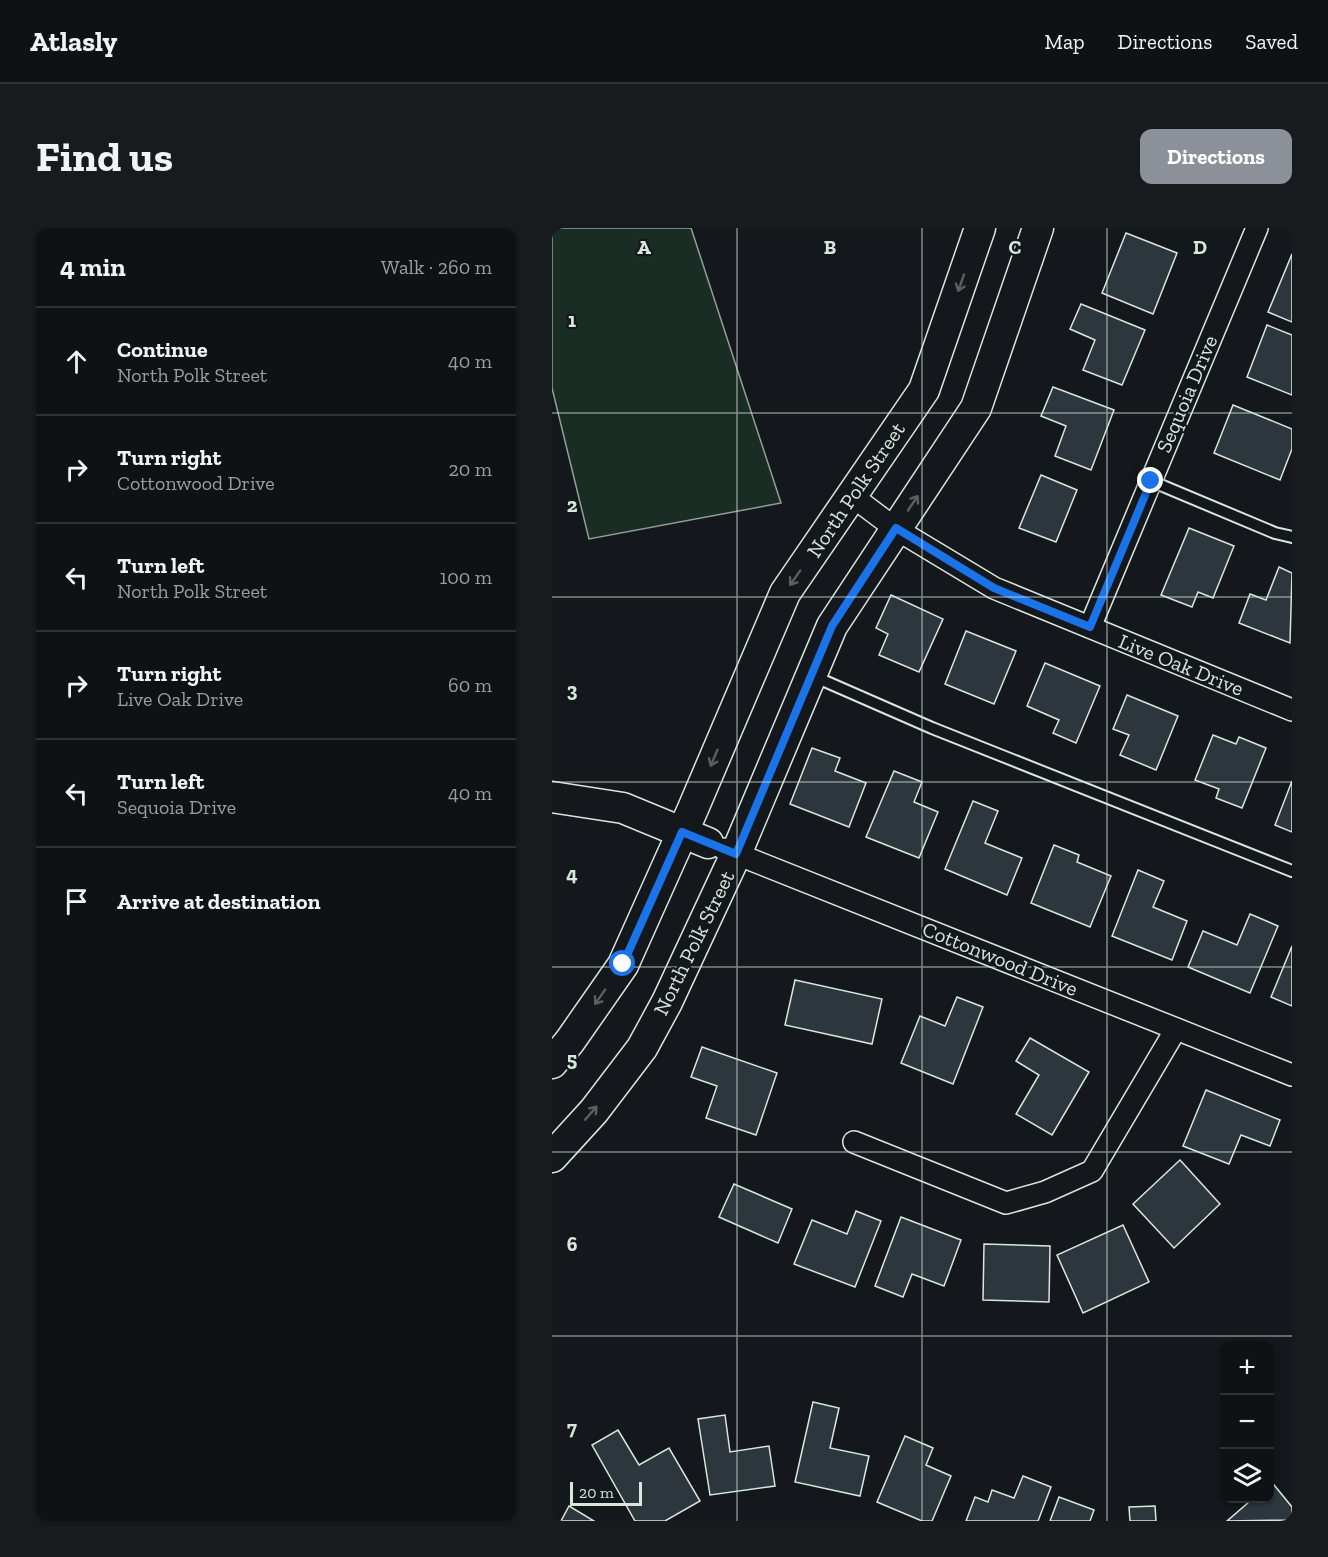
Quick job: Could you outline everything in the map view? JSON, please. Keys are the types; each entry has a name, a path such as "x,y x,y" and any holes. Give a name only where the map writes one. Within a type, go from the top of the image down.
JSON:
{"main road":[{"name":"North Polk Street","path":"552,1063 570,1041 623,964 695,838 785,593 924,390 980,228"},
{"name":"North Polk Street","path":"552,1157 594,1111 642,1048 667,1002 736,854 832,626 976,408 1027,231"},
{"path":"552,797 623,808 695,838"}],"street":[{"name":"Sequoia Drive","path":"1090,627 1257,228"},
{"name":"Live Oak Drive","path":"852,496 896,528 994,588 1292,710"},
{"name":"Cottonwood Drive","path":"695,838 1292,1075"},
{"path":"854,1142 1006,1203 1045,1192 1092,1171 1176,1029"}],"lane":[{"path":"1151,481 1275,533 1292,537"},
{"path":"812,676 932,728 1292,871"}],"green space":[{"path":"552,228 691,228 781,503 589,539 552,388"}],"building":[{"path":"1126,233 1177,253 1153,314 1102,293"},
{"path":"1292,254 1292,322 1268,312"},
{"path":"1081,304 1145,330 1122,385 1083,370 1095,340 1070,329"},
{"path":"1267,325 1292,335 1292,395 1247,377"},
{"path":"1053,387 1114,410 1091,470 1055,456 1066,426 1041,416"},
{"path":"1233,405 1292,429 1292,449 1280,480 1214,453"},
{"path":"1041,475 1077,490 1056,542 1019,528"},
{"path":"1189,528 1234,546 1213,598 1198,592 1192,607 1161,595"},
{"path":"1279,567 1292,573 1290,643 1239,623 1250,594 1266,600"},
{"path":"891,595 943,619 919,672 879,655 888,634 876,628"},
{"path":"966,631 1016,651 994,704 945,684"},
{"path":"1045,663 1100,686 1076,743 1053,733 1059,720 1027,706"},
{"path":"1127,695 1178,716 1156,770 1120,755 1129,735 1113,729"},
{"path":"1213,735 1236,744 1239,737 1266,748 1242,808 1216,798 1219,789 1195,780"},
{"path":"812,748 840,758 835,771 866,783 849,827 790,804"},
{"path":"894,771 922,782 914,802 938,812 919,858 866,837"},
{"path":"1292,781 1292,832 1275,825"},
{"path":"973,801 998,811 985,843 1022,858 1007,895 945,869"},
{"path":"1054,845 1079,855 1077,862 1111,876 1090,927 1031,903"},
{"path":"1138,870 1164,881 1153,907 1187,921 1172,960 1112,936"},
{"path":"1250,914 1278,926 1250,993 1188,967 1203,931 1237,945"},
{"path":"1292,946 1292,1006 1271,997"},
{"path":"795,980 882,999 872,1044 785,1025"},
{"path":"957,997 983,1007 953,1084 901,1063 920,1016 945,1026"},
{"path":"1030,1038 1089,1072 1052,1135 1016,1114 1039,1075 1016,1061"},
{"path":"702,1047 777,1073 756,1135 706,1118 717,1086 691,1077"},
{"path":"1206,1090 1280,1120 1270,1146 1241,1135 1229,1164 1183,1146"},
{"path":"1180,1160 1220,1204 1174,1248 1133,1204"},
{"path":"734,1184 792,1209 778,1243 719,1217"},
{"path":"856,1211 881,1221 855,1287 794,1264 812,1220 847,1234"},
{"path":"901,1217 961,1240 944,1286 912,1274 903,1297 875,1286"},
{"path":"1123,1225 1149,1282 1083,1313 1057,1255"},
{"path":"984,1244 1050,1246 1049,1302 983,1300"},
{"path":"813,1402 839,1408 830,1448 869,1456 860,1496 795,1482"},
{"path":"725,1415 730,1452 769,1446 775,1486 710,1495 698,1419"},
{"path":"618,1430 639,1465 669,1448 700,1501 665,1521 635,1521 592,1445"},
{"path":"905,1436 933,1448 926,1465 951,1476 932,1521 922,1521 877,1502"},
{"path":"1023,1476 1051,1487 1038,1521 966,1521 975,1497 988,1502 992,1490 1014,1498"},
{"path":"1274,1485 1292,1507 1292,1520 1227,1521 1248,1503 1274,1503"},
{"path":"1059,1497 1094,1510 1090,1521 1050,1521"},
{"path":"569,1506 594,1521 561,1521"},
{"path":"1155,1506 1156,1521 1130,1521 1129,1507"}],"route":[{"path":"623,964 682,832 736,854 832,626 896,528 994,588 1090,627 1151,481"}]}
